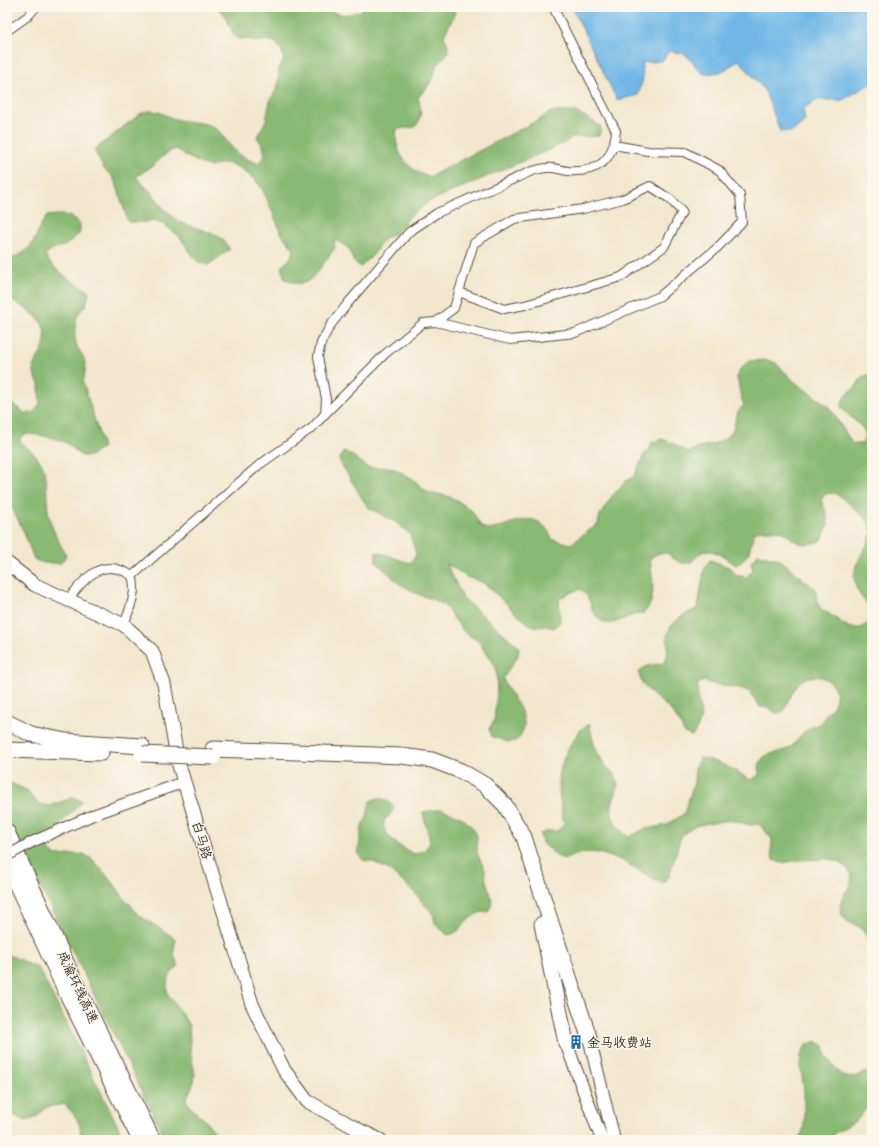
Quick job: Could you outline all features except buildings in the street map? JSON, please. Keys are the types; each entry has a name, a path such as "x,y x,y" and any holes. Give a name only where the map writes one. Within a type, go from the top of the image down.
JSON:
{"highway":[{"path":"7,722 31,734 66,741 142,750"},
{"path":"7,750 142,750 401,763 430,768 461,780 479,792 500,811 516,841 526,868 543,929 566,1043"},
{"path":"213,753 402,756 432,760 461,771 485,785 505,805 524,838 589,1037"},
{"name":"成渝环线高速","path":"7,832 79,991 153,1140"},
{"name":"成渝环线高速","path":"7,864 68,996 140,1140"}],"main road":[{"name":"白马路","path":"7,563 35,585 124,625 152,651 164,684 178,762 252,1004 284,1070 307,1101 380,1140"},
{"path":"589,1037 614,1140"},
{"path":"566,1043 602,1140"}],"street":[{"path":"7,31 28,16 36,7"},
{"path":"325,414 326,398 318,357 321,343 330,326 343,309 409,232 437,213 532,171 548,168 569,171 586,169 597,166 608,159 614,145 616,131 553,7"},
{"path":"132,576 254,470 312,428 385,354 423,323 436,322 510,340 575,333 660,296 718,248 742,222 740,195 719,170 685,152 648,151 614,145"},
{"path":"436,322 454,308 474,243 514,219 583,209 623,199 650,186 670,199 682,212 664,247 621,277 525,305 504,309 459,292"},
{"path":"68,600 80,583 93,572 108,569 122,570 132,576 135,588 124,625"},
{"path":"7,856 32,842 94,815 184,782"}],"green space":[{"path":"216,7 322,7 337,14 352,14 363,9 363,7 452,7 455,11 454,15 444,37 449,47 448,51 436,67 429,85 418,97 420,116 418,124 415,127 397,129 397,145 404,159 415,170 429,177 542,118 550,112 576,112 601,127 599,136 572,137 565,143 430,201 410,216 398,231 383,240 373,255 361,267 353,261 350,250 343,244 334,240 335,248 311,278 307,282 303,283 285,279 281,267 290,259 294,249 282,235 261,187 254,179 240,168 228,163 211,167 184,155 176,149 166,154 153,166 136,177 152,193 164,209 179,222 217,235 230,249 208,265 199,263 179,236 162,223 154,220 145,222 128,222 117,186 112,176 104,169 94,150 140,114 147,111 153,111 172,118 211,126 220,132 235,150 250,160 258,163 265,156 263,146 257,137 266,121 270,101 278,86 279,68 284,59 281,49 275,42 267,40 258,42 249,39 239,39 233,34 225,15"},
{"path":"47,216 70,216 80,224 80,233 66,245 51,250 45,255 58,271 77,285 89,291 86,304 77,319 75,338 85,363 83,382 103,447 93,455 86,457 80,455 68,444 54,438 25,434 19,440 42,464 46,480 49,516 55,533 66,555 61,563 44,563 34,559 23,530 7,498 7,400 26,414 34,412 40,404 39,384 33,367 42,351 45,340 45,331 37,317 7,297 7,260 18,256 29,248 42,222"},
{"path":"767,360 776,363 795,382 828,406 853,444 862,444 866,436 863,428 841,408 843,399 857,385 862,377 872,374 872,531 868,522 861,514 841,497 834,493 825,494 821,500 827,515 828,524 822,540 816,543 802,544 777,530 755,531 748,555 736,565 721,555 708,551 702,552 689,563 682,563 675,560 667,553 659,553 650,558 653,586 652,596 649,606 643,613 612,623 603,622 593,612 587,597 580,589 559,599 560,622 554,628 546,626 537,627 529,624 514,612 485,584 467,577 446,563 463,598 519,647 518,656 503,678 522,714 524,721 523,729 518,739 513,742 492,737 489,729 494,721 497,692 496,667 479,642 463,631 445,606 400,584 376,562 376,552 411,563 416,554 410,534 394,521 369,508 363,500 339,460 344,451 368,468 387,467 397,470 413,479 427,492 447,496 457,500 472,511 481,526 489,530 516,522 533,520 540,523 546,529 552,539 571,544 598,524 600,515 612,496 626,481 634,476 643,457 653,442 662,439 689,453 697,448 713,444 724,439 732,432 738,412 744,405 737,377 741,368 749,361"},
{"path":"872,532 872,612 857,589 854,573"},
{"path":"758,554 779,559 816,590 820,608 850,628 861,628 871,621 872,614 872,942 861,929 846,920 842,915 840,906 841,901 851,885 852,875 846,867 838,861 828,859 799,860 782,863 773,860 771,851 772,839 759,824 750,825 732,820 704,824 687,831 681,836 669,877 662,884 621,860 599,853 590,852 565,859 558,857 542,843 540,834 549,831 558,831 564,823 559,791 560,771 567,751 578,733 590,724 597,751 605,765 615,775 618,783 612,806 612,816 619,828 629,837 645,829 667,825 685,813 694,782 695,768 700,758 720,763 751,780 759,775 759,766 764,757 791,747 805,731 821,722 834,705 836,697 833,685 828,680 816,676 809,677 799,682 784,711 776,713 768,708 760,707 750,692 740,688 712,684 705,681 698,683 698,698 701,716 697,729 692,736 684,733 680,723 669,708 653,695 641,682 639,672 647,666 664,663 668,654 667,635 671,626 679,618 698,608 704,570 710,560 729,567 737,575 746,577 753,570 751,562"},
{"path":"7,782 27,790 32,798 40,804 49,806 74,797 82,801 57,829 49,850 56,856 84,854 93,860 112,881 137,914 176,939 174,953 179,966 171,973 167,983 167,993 189,1026 191,1055 195,1074 194,1082 186,1100 192,1109 206,1121 221,1140 166,1140 7,819"},
{"path":"378,798 387,800 394,807 390,815 384,820 384,828 387,834 397,844 414,854 425,850 430,843 423,812 442,809 461,817 473,828 477,836 477,853 485,870 486,881 491,896 492,904 488,912 475,915 458,930 447,935 435,923 433,914 412,890 389,870 373,862 363,860 358,854 362,826 367,818 370,801"},
{"path":"7,955 39,969 125,1140 81,1140 79,1124 72,1112 64,1104 47,1107 35,1118 25,1121 7,1111"},
{"path":"816,1041 824,1046 826,1056 840,1074 850,1078 872,1069 872,1102 857,1120 833,1134 833,1140 797,1140 802,1135 804,1125 804,1090 800,1063 801,1055 806,1045"}],"water":[{"path":"572,7 872,7 872,84 843,100 818,100 803,108 805,121 792,132 780,131 765,91 739,60 722,72 703,74 685,54 669,51 662,61 642,63 643,79 638,95 617,100"}],"place":[{"name":"金马收费站","path":"576,1042"}]}
